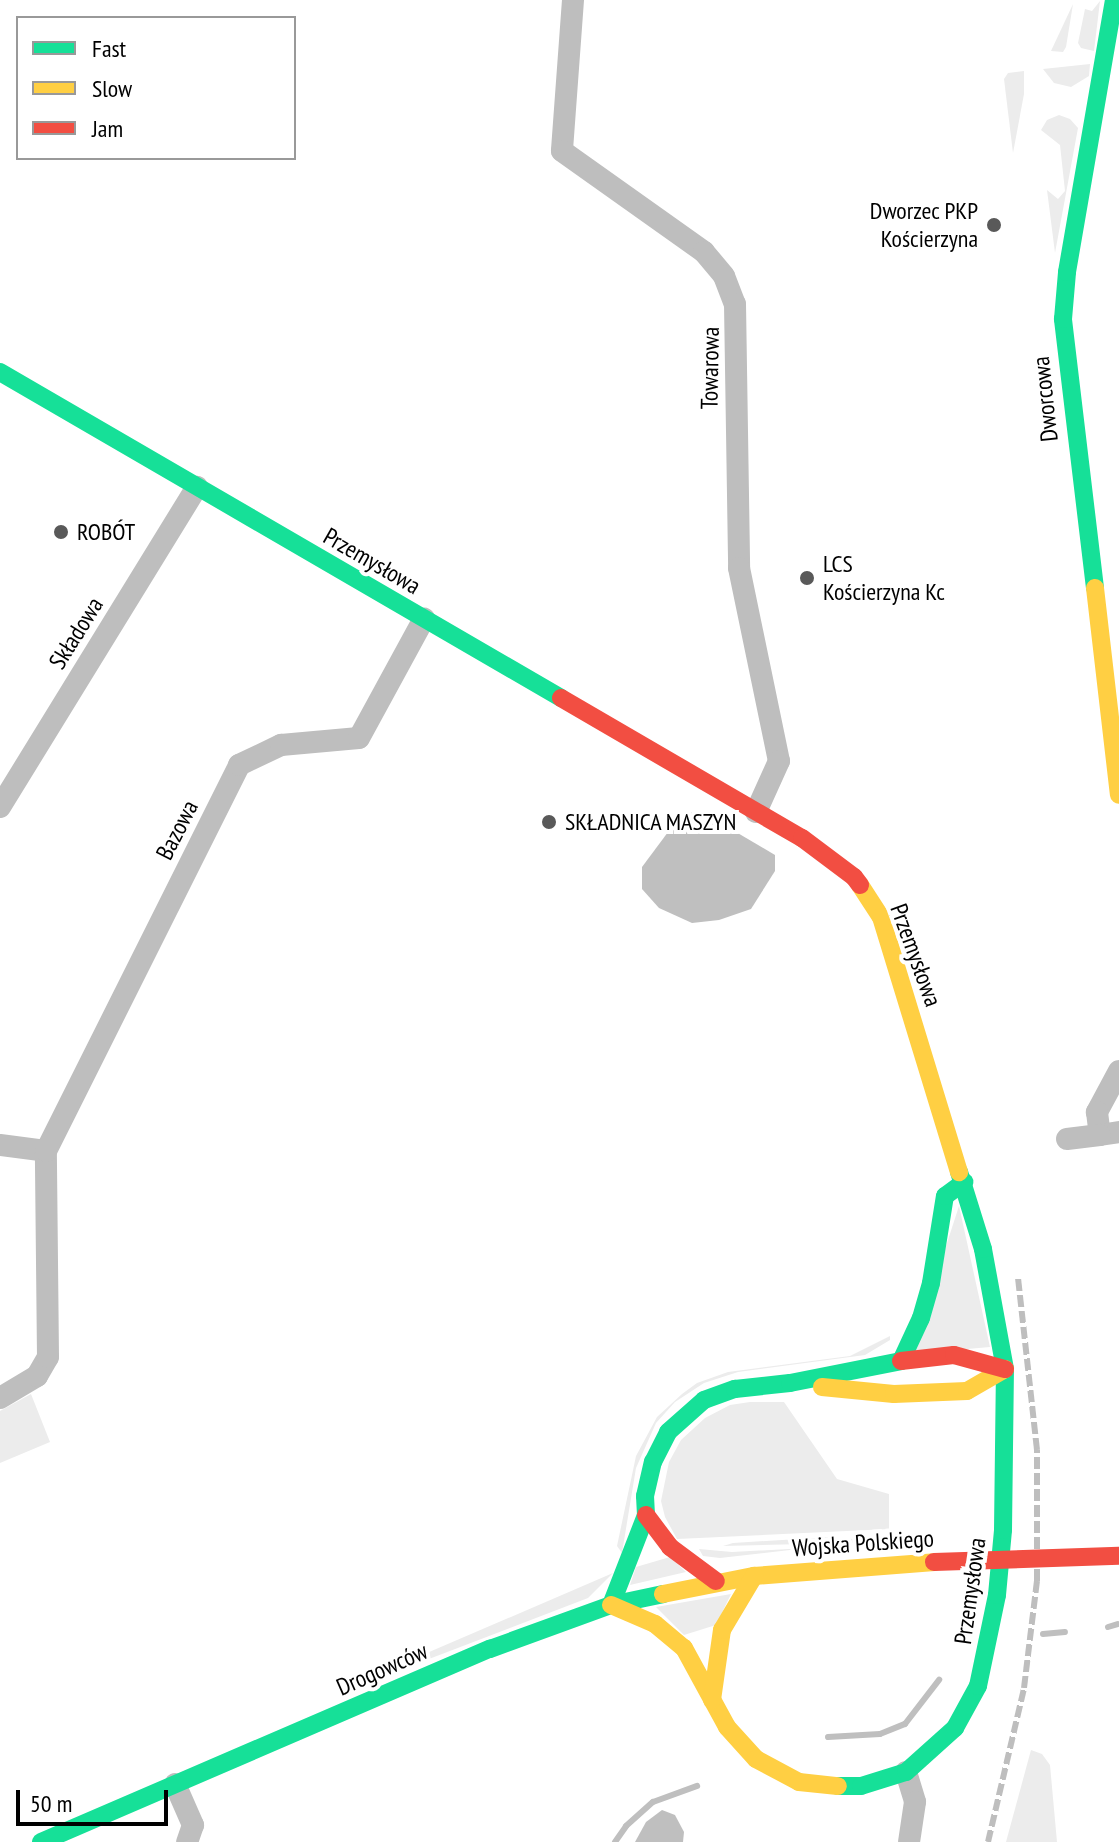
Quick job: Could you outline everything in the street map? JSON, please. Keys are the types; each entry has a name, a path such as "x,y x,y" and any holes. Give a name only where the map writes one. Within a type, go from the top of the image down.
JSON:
{"main road":[{"name":"Dworcowa","path":"1114,0 1108,93 1067,272 1063,319 1119,795"},
{"name":"Przemysłowa","path":"0,372 802,838 854,877 881,917 964,1182 996,1307 1005,1369 1003,1530 987,1651 965,1713 942,1743 906,1772 861,1786 838,1788 799,1782 756,1759 743,1746 727,1727 684,1648 655,1624 611,1605"},
{"path":"901,1361 921,1318 931,1283 945,1196 964,1182"},
{"path":"611,1605 646,1515 645,1496 653,1462 668,1432 704,1400 735,1389 790,1383 901,1361 954,1355 1005,1369"},
{"path":"790,1383 894,1394 967,1391 1005,1369"},
{"path":"646,1515 670,1547 716,1581"},
{"name":"Wojska Polskiego","path":"754,1576 934,1562 1119,1556"},
{"path":"712,1700 722,1630 754,1576"},
{"name":"Drogowców","path":"41,1842 490,1649 611,1605 716,1581 754,1576"}],"street":[{"name":"Towarowa","path":"573,0 562,151 704,252 724,276 735,304 739,568 779,761 756,812"},
{"name":"Składowa","path":"0,807 197,487"},
{"name":"Bazowa","path":"0,1398 37,1376 48,1357 46,1151 239,765 281,745 359,738 424,619"},
{"path":"1067,1139 1109,1134 1097,1112 1119,1071"},
{"path":"0,1145 46,1151"},
{"path":"906,1772 915,1802 909,1842"},
{"path":"175,1784 193,1825 187,1842"}],"shaded area":[{"path":"1100,1 1094,51 1081,48 1078,43 1085,9 1092,11"},
{"path":"1073,4 1066,47 1063,52 1051,51"},
{"path":"1090,64 1089,76 1071,87 1054,83 1043,69"},
{"path":"1024,71 1024,94 1013,153 1004,79 1008,73"},
{"path":"1059,115 1070,119 1078,128 1055,253 1047,190 1058,199 1065,191 1060,145 1041,130 1047,120"},
{"path":"702,812 775,855 775,871 751,909 719,920 692,923 659,908 642,889 642,867 677,820 688,813"},
{"path":"959,1206 990,1347 911,1354"},
{"path":"890,1336 890,1340 865,1355 738,1372 704,1383 675,1402 656,1423 636,1468 622,1553 617,1546 636,1456 657,1417 682,1394 697,1383 728,1372 850,1356"},
{"path":"31,1394 50,1442 0,1463 0,1411"},
{"path":"784,1402 837,1479 889,1494 889,1529 677,1539 665,1517 661,1501 669,1462 681,1440 705,1418 730,1405"},
{"path":"831,1537 885,1542 723,1546 733,1543"},
{"path":"807,1548 720,1558 703,1556 699,1549 732,1552"},
{"path":"670,1557 686,1572 630,1585 636,1567"},
{"path":"613,1573 588,1598 395,1672 378,1674"},
{"path":"731,1594 716,1625 684,1635 656,1607"},
{"path":"1031,1750 1042,1754 1050,1765 1057,1842 1006,1842"},
{"path":"662,1810 675,1815 684,1832 683,1842 635,1842 646,1822"}],"waterway":[{"path":"1108,1627 1118,1624"},
{"path":"1043,1634 1065,1632"},
{"path":"828,1737 880,1734 905,1724 939,1680"},
{"path":"615,1842 626,1826 653,1802 697,1786"}],"railway":[{"path":"988,1842 1024,1688 1037,1581 1037,1450 1018,1278"}],"traffic: fast":[{"path":"1095,588 1063,319 1067,272 1114,0"},
{"path":"0,372 561,698"},
{"path":"838,1786 861,1786 906,1772 955,1728 978,1686 997,1595 1003,1530 1005,1369 983,1249 959,1172"},
{"path":"611,1605 646,1515 645,1496 653,1462 668,1432 704,1400 735,1389 790,1383 901,1361 921,1318 931,1283 945,1196 964,1182"},
{"path":"41,1842 490,1649 611,1605 663,1594"}],"traffic: slow":[{"path":"1095,588 1119,795"},
{"path":"860,885 881,917 959,1172"},
{"path":"822,1387 894,1394 967,1391 1005,1369"},
{"path":"663,1594 754,1576 934,1562"},
{"path":"712,1700 722,1630 754,1576"},
{"path":"611,1605 655,1624 684,1648 727,1727 756,1759 799,1782 838,1786"}],"traffic: jam":[{"path":"561,698 802,838 854,877 860,885"},
{"path":"901,1361 954,1355 1005,1369"},
{"path":"646,1515 670,1547 716,1581"},
{"path":"934,1562 1119,1556"}],"place":[{"name":"Dworzec PKP Kościerzyna","path":"994,225"},
{"name":"ROBÓT","path":"61,532"},
{"name":"LCS Kościerzyna Kc","path":"807,578"},
{"name":"SKŁADNICA MASZYN","path":"549,822"}]}
